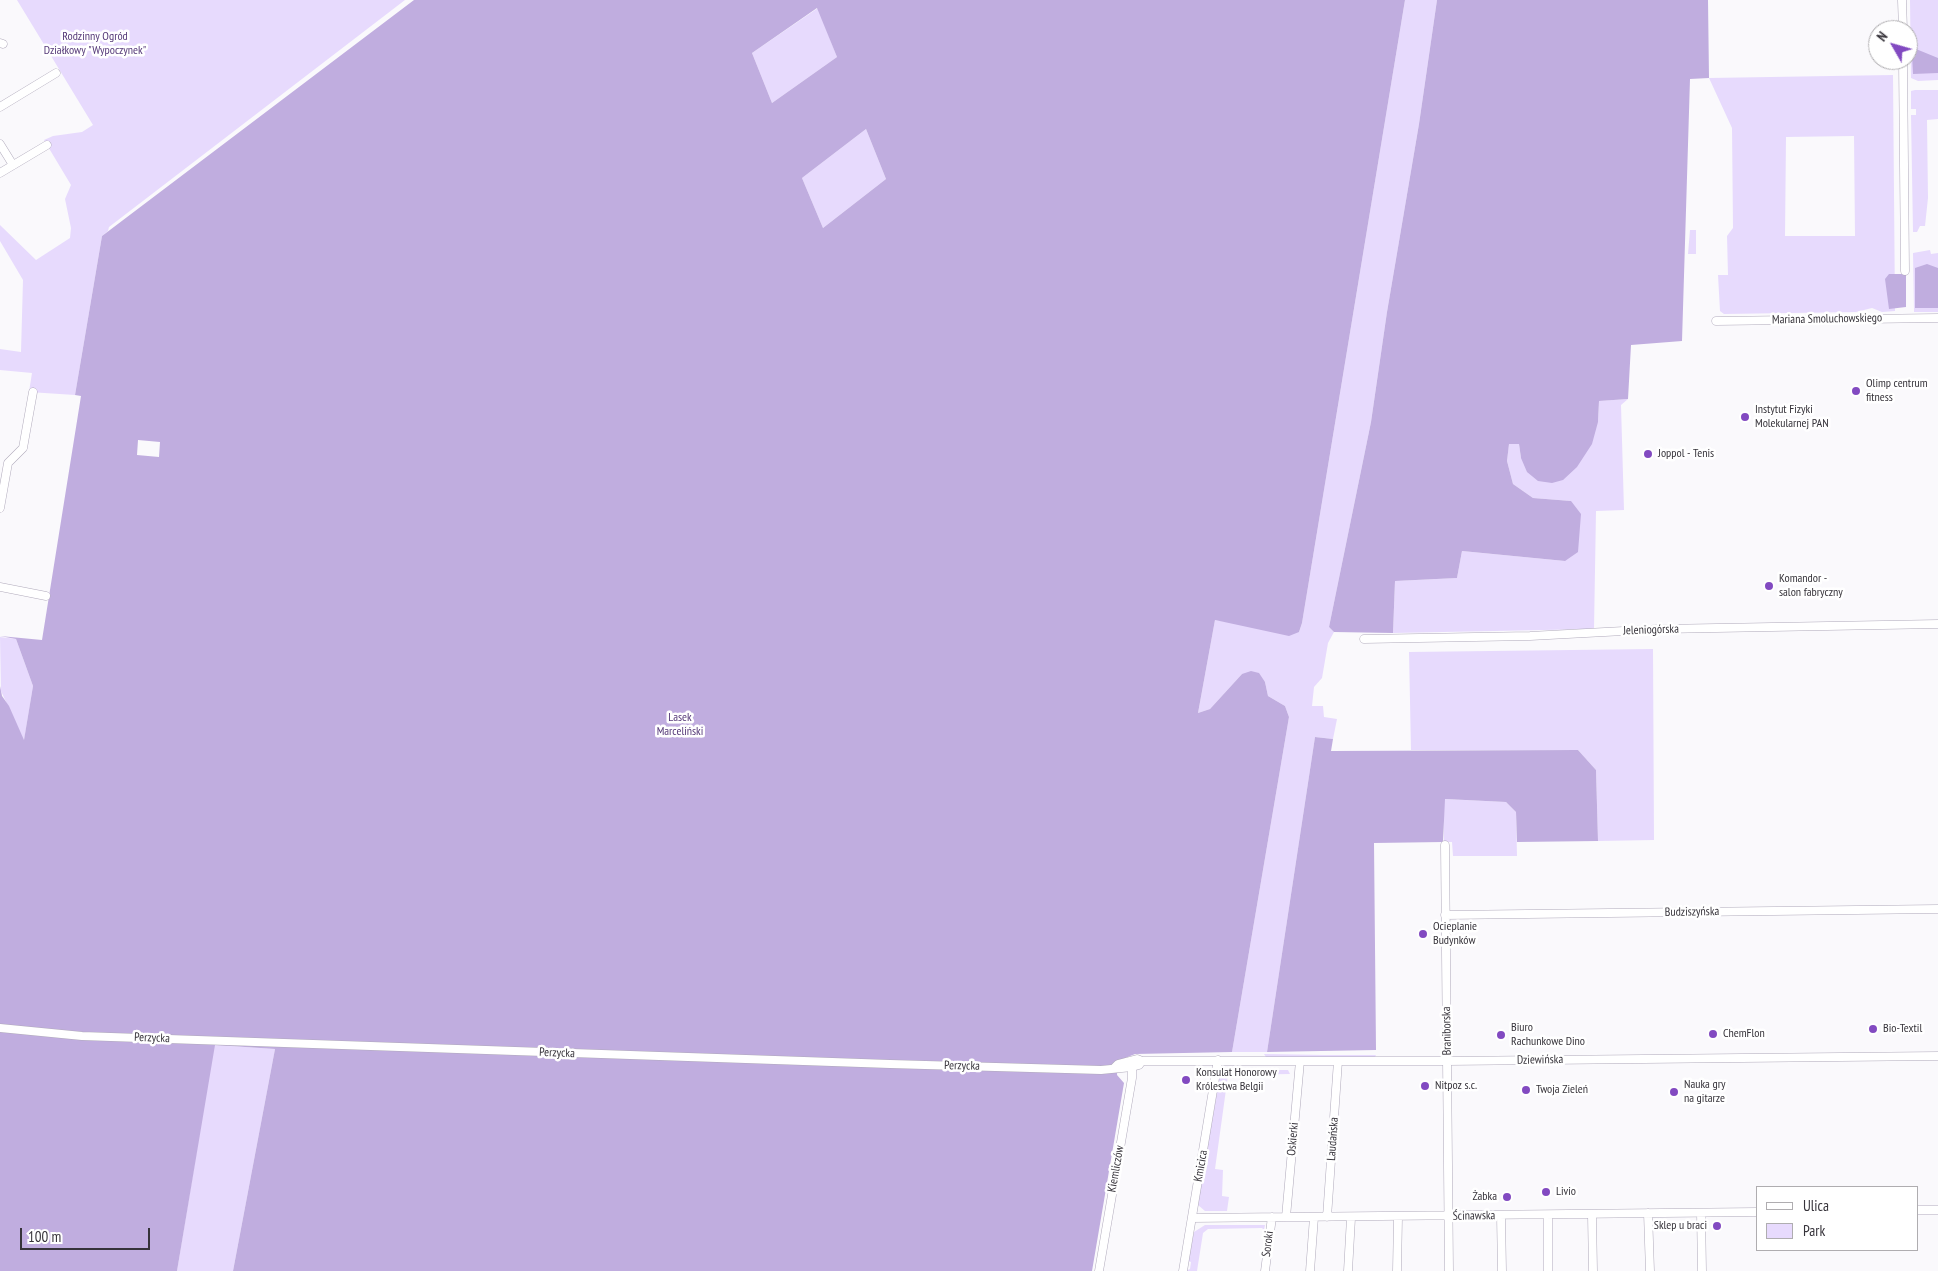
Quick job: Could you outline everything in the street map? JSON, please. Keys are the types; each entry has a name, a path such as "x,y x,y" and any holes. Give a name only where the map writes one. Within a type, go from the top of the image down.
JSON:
{"street":[{"path":"1902,0 1903,20"},
{"path":"1903,70 1905,271"},
{"path":"0,107 56,73"},
{"path":"0,144 13,165"},
{"path":"0,172 47,145"},
{"name":"Mariana Smoluchowskiego","path":"1716,321 1938,318"},
{"path":"0,508 4,462 23,448 33,392"},
{"path":"0,587 46,596"},
{"name":"Jeleniogórska","path":"1364,639 1538,636 1661,629 1938,624"},
{"name":"Braniborska","path":"1444,845 1449,1271"},
{"name":"Budziszyńska","path":"1445,915 1938,909"},
{"name":"Perzycka","path":"0,1028 82,1036 495,1051 1072,1070 1114,1068"},
{"name":"Dziewińska","path":"1114,1068 1118,1064 1137,1059 1142,1061 1447,1061 1938,1056"},
{"name":"Kmicica","path":"1183,1271 1218,1060"},
{"path":"1114,1068 1119,1070 1132,1067 1139,1065 1142,1061"},
{"name":"Oskierki","path":"1286,1217 1300,1061"},
{"name":"Laudańska","path":"1328,1217 1338,1061"},
{"name":"Kiemliczów","path":"1099,1271 1132,1078 1132,1067"},
{"path":"1918,1210 1938,1210"},
{"name":"Ścinawska","path":"1192,1218 1398,1218 1756,1212"},
{"path":"1648,1213 1650,1271"},
{"path":"1701,1213 1702,1271"},
{"path":"1548,1215 1548,1271"},
{"path":"1592,1215 1593,1271"},
{"path":"1501,1216 1502,1271"},
{"name":"Soroki","path":"1265,1271 1272,1217"},
{"path":"1310,1271 1314,1217"},
{"path":"1348,1271 1351,1218"},
{"path":"1397,1271 1398,1218"}],"green space":[{"name":"Rodzinny Ogród Działkowy \"Wypoczynek\"","path":"17,0 405,0 109,227 108,231 102,236 75,395 29,392 32,373 0,370 0,349 21,352 23,280 0,241 0,225 36,260 70,238 71,228 65,199 71,185 44,140 53,136 82,132 93,125"},
{"name":"Lasek Marceliński","path":"414,0 1405,0 1302,623 1299,632 1289,636 1215,620 1198,713 1210,709 1242,674 1251,671 1259,673 1265,682 1268,696 1285,706 1289,717 1232,1052 1135,1054 1118,1061 1117,1075 1124,1083 1092,1271 233,1271 275,1049 215,1045 177,1271 0,1271 0,686 2,696 9,706 24,740 33,686 16,639 0,636 42,640 81,396 75,395 102,236","holes":["817,8 837,57 772,103 752,53","866,129 886,179 823,228 802,178","138,440 160,442 159,457 137,455"]},
{"path":"1405,0 1437,0 1371,422 1329,627 1334,632 1328,643 1322,678 1314,687 1312,706 1323,706 1324,717 1337,719 1333,739 1315,737 1267,1052 1232,1052 1289,717 1285,706 1268,696 1265,682 1242,674 1210,709 1198,713 1215,620 1299,632 1302,623"},
{"path":"1437,0 1708,0 1709,78 1690,79 1682,341 1631,345 1628,399 1599,401 1598,422 1592,444 1577,467 1563,480 1552,483 1538,481 1527,472 1521,458 1519,444 1509,444 1507,461 1513,484 1533,498 1571,501 1581,514 1578,552 1565,561 1462,551 1457,578 1395,581 1393,633 1334,632 1329,627 1371,422"},
{"path":"1910,0 1938,0 1938,80 1918,81 1911,78 1911,70 1918,70 1918,20 1910,20"},
{"path":"818,8 837,57 772,103 752,53"},
{"path":"1918,50 1938,58 1938,73 1913,74 1913,70 1918,70"},
{"path":"1893,75 1895,311 1882,312 1872,308 1856,312 1724,314 1720,311 1718,275 1728,275 1727,236 1733,228 1732,128 1709,78","holes":["1854,136 1855,236 1785,236 1786,137"]},
{"path":"1938,90 1938,119 1927,120 1928,198 1925,226 1920,226 1917,232 1913,232 1911,115 1916,115 1916,109 1911,109 1911,91"},
{"path":"866,129 886,179 823,228 802,178"},
{"path":"1690,230 1696,230 1696,254 1688,254"},
{"path":"1930,250 1931,254 1938,253 1938,312 1914,312 1913,253"},
{"path":"1927,264 1938,268 1938,308 1915,308 1915,268"},
{"path":"1889,274 1906,274 1906,307 1889,309 1885,279"},
{"path":"1628,399 1621,405 1624,510 1596,511 1594,629 1393,633 1395,581 1457,578 1462,551 1565,561 1571,501 1533,498 1513,484 1507,461 1509,443 1519,444 1521,458 1598,422 1599,401"},
{"path":"0,637 16,639 33,686 24,741 1,691"},
{"path":"1653,649 1654,840 1598,841 1596,770 1578,750 1411,750 1409,652"},
{"path":"1315,737 1333,739 1331,751 1578,750 1596,770 1598,841 1517,842 1516,812 1506,802 1445,799 1443,842 1374,843 1376,1050 1267,1052"},
{"path":"1444,799 1506,802 1516,812 1517,856 1453,856 1452,842 1444,842"},
{"path":"214,1045 275,1049 233,1271 177,1271"},
{"path":"1264,1054 1376,1055 1375,1057 1266,1057"},
{"path":"1229,1070 1288,1070 1290,1074 1228,1075 1215,1169 1223,1170 1222,1196 1229,1197 1227,1211 1205,1211 1198,1205 1206,1156 1220,1074"},
{"path":"1205,1225 1265,1225 1264,1230 1262,1228 1208,1229 1203,1233 1197,1271 1186,1271 1190,1269 1191,1262 1188,1261 1194,1232"}],"place":[{"name":"Olimp centrum fitness","path":"1856,391"},
{"name":"Instytut Fizyki Molekularnej PAN","path":"1745,417"},
{"name":"Joppol - Tenis","path":"1648,454"},
{"name":"Komandor - salon fabryczny","path":"1769,586"},
{"name":"Ocieplanie Budynków","path":"1423,934"},
{"name":"Bio-Textil","path":"1873,1029"},
{"name":"ChemFlon","path":"1713,1034"},
{"name":"Biuro Rachunkowe Dino","path":"1501,1035"},
{"name":"Konsulat Honorowy Królestwa Belgii","path":"1186,1080"},
{"name":"Nitpoz s.c.","path":"1425,1086"},
{"name":"Twoja Zieleń","path":"1526,1090"},
{"name":"Nauka gry na gitarze","path":"1674,1092"},
{"name":"Livio","path":"1546,1192"},
{"name":"Żabka","path":"1507,1197"},
{"name":"Sklep u braci","path":"1717,1226"}]}
